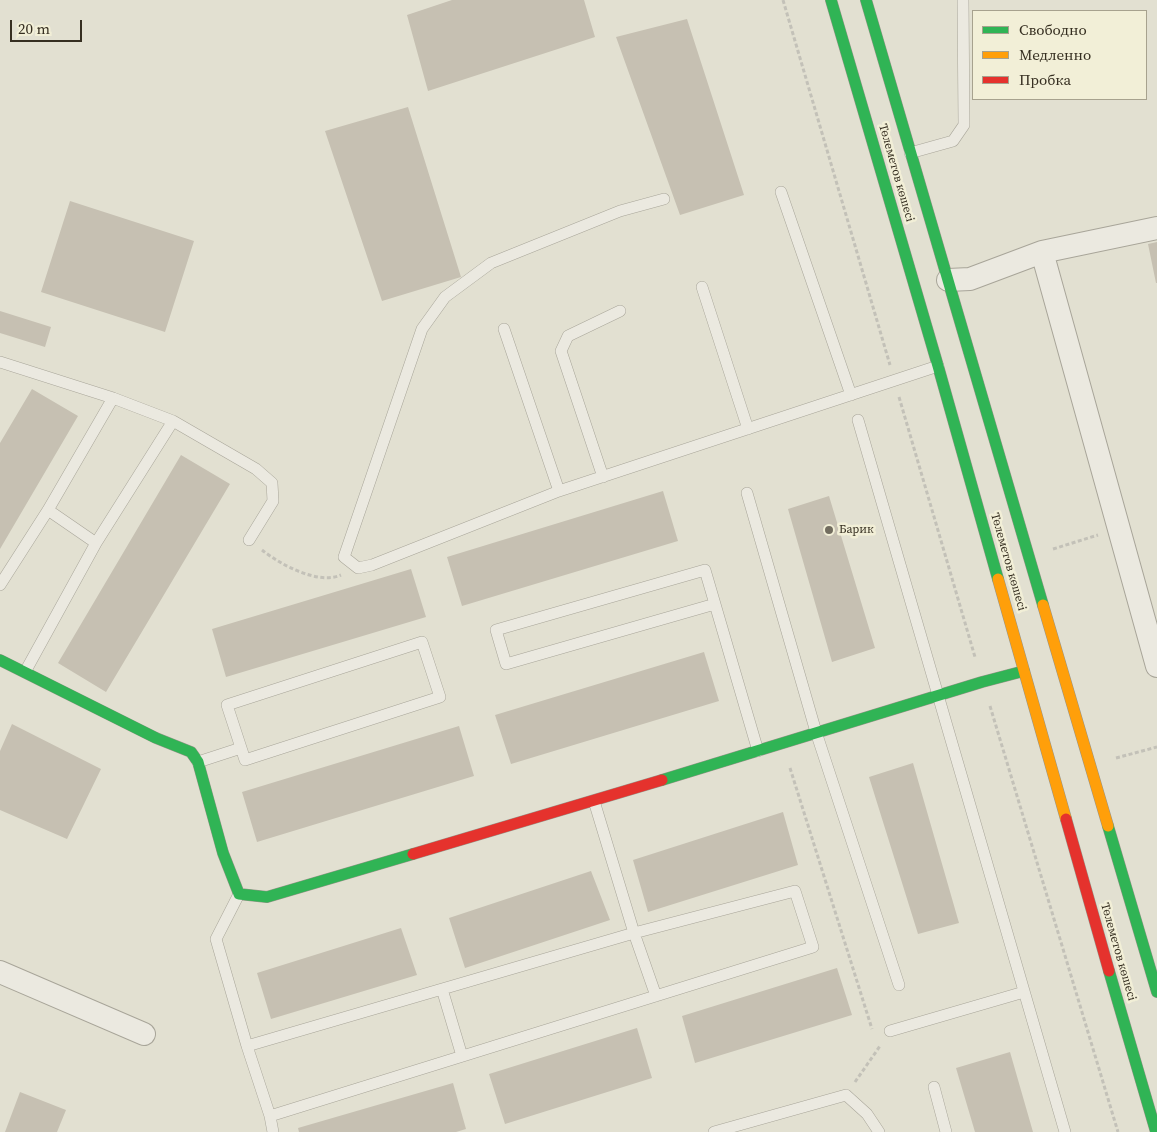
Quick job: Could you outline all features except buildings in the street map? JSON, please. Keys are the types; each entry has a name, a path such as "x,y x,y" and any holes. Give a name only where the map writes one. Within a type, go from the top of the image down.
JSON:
{"main road":[{"name":"Төлеметов көшесі","path":"832,0 942,365 1024,671 1156,1132"},
{"name":"Төлеметов көшесі","path":"866,0 948,280 967,358 1157,992"},
{"path":"0,660 156,738 191,752 198,762 223,853 239,894 267,897 594,801 816,732 1024,671"}],"street":[{"path":"948,280 970,279 1042,252 1157,228"},
{"path":"1042,252 1157,666"},
{"path":"0,972 144,1034"}],"lane":[{"path":"910,153 953,141 964,125 963,0"},
{"path":"781,192 851,395"},
{"path":"664,199 620,211 491,263 446,297 422,329 344,557 358,568 372,565 559,491 942,365"},
{"path":"702,287 748,429"},
{"path":"603,477 561,351 568,336 620,311"},
{"path":"504,329 559,491"},
{"path":"0,362 113,398 173,421 256,469 272,483 273,501 248,540"},
{"path":"0,585 48,510 113,398"},
{"path":"858,420 1065,1132"},
{"path":"25,672 96,543 173,421"},
{"path":"747,492 816,732 899,985"},
{"path":"48,510 96,543"},
{"path":"715,604 506,664 496,630 705,570 715,604 758,751"},
{"path":"422,642 440,697 245,760 241,748 227,705 422,642"},
{"path":"198,762 241,748"},
{"path":"594,801 634,933 656,996"},
{"path":"247,1046 634,933 795,890 814,947 270,1116"},
{"path":"239,894 216,939 247,1046 270,1116 273,1132"},
{"path":"442,989 462,1056"},
{"path":"890,1031 1024,992"},
{"path":"934,1087 946,1132"},
{"path":"714,1132 846,1095 867,1114 879,1132"}],"path":[{"path":"783,0 982,682 1118,1132"},
{"path":"1050,550 1119,528"},
{"path":"248,540 269,556 310,576 333,579 358,568"},
{"path":"782,743 866,1014 873,1032 890,1031"},
{"path":"1113,759 1157,747"},
{"path":"846,1095 890,1031"}],"traffic: fast":[{"path":"831,0 998,579"},
{"path":"866,0 1043,605"},
{"path":"0,660 156,738 191,752 198,762 223,853 239,894 267,897 413,854"},
{"path":"662,780 982,682 1024,671"},
{"path":"1108,826 1157,992"},
{"path":"1109,971 1156,1132"}],"traffic: slow":[{"path":"998,579 1066,819"},
{"path":"1043,605 1108,826"}],"traffic: jam":[{"path":"413,854 662,780"},
{"path":"1066,819 1109,971"}],"place":[{"name":"Барик","path":"829,530"}]}
